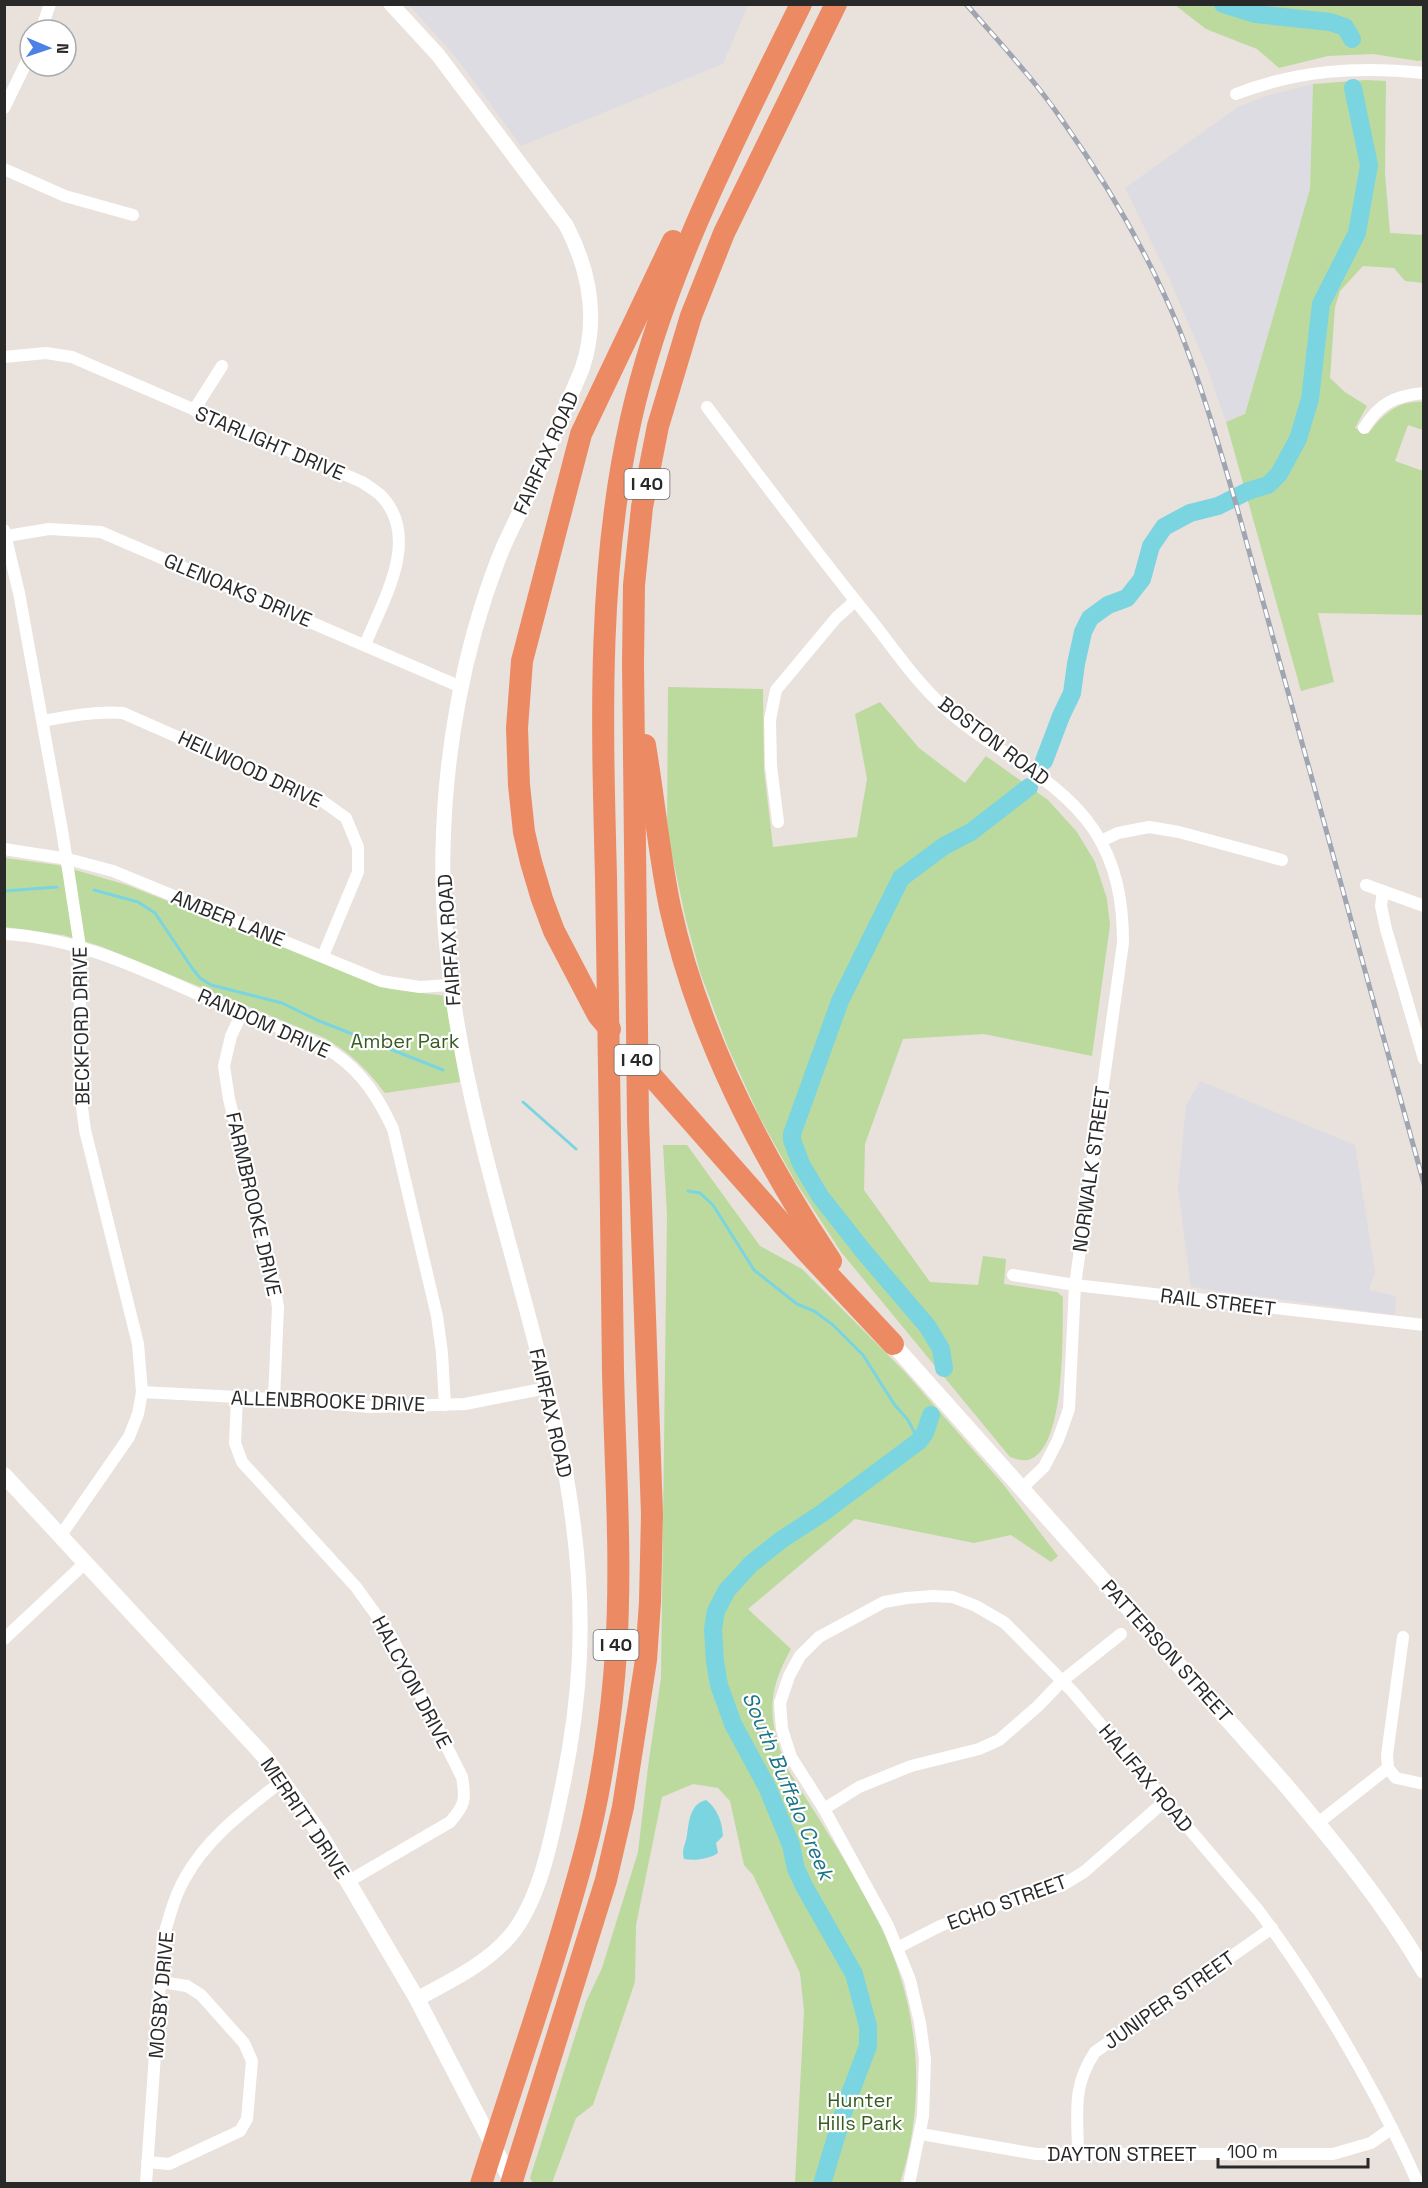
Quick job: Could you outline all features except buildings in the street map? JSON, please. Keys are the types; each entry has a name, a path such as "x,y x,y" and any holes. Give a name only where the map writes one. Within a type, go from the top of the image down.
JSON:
{"highway":[{"name":"I 40","path":"482,2184 586,1847 602,1761 616,1656 619,1543 614,1390 603,763 608,570 619,482 629,427 646,362 675,272 718,175 800,4"},
{"path":"800,4 751,85 581,434 522,661 517,728 519,785 524,832 542,899 554,931 598,1015 806,1251 893,1344"},
{"name":"I 40","path":"512,2184 606,1880 623,1807 638,1723 646,1660 652,1514 638,1120 634,585 642,507 658,426 691,316 723,233 836,4"},
{"path":"634,585 642,668 645,744 670,907 692,987 748,1124 800,1216 838,1273 893,1344"}],"main road":[{"name":"PATTERSON STREET","path":"893,1344 1023,1487 1318,1823 1380,1902 1424,1971"},
{"name":"MERRITT DRIVE","path":"4,1475 265,1757 283,1780 349,1881 417,1999 512,2184"}],"street":[{"name":"FAIRFAX ROAD","path":"391,4 438,55 566,225 578,248 591,298 592,326 586,359 499,558 479,615 461,687 449,765 442,849 449,985 473,1106 548,1388 569,1491 579,1581 581,1662 569,1756 556,1820 539,1877 519,1925 482,1962 417,1999"},
{"path":"1236,94 1265,83 1301,75 1353,68 1424,73"},
{"path":"4,108 19,78"},
{"path":"4,169 65,196 133,215"},
{"name":"STARLIGHT DRIVE","path":"4,357 46,353 72,357 362,482 384,498 396,518 399,555 365,645"},
{"path":"194,410 222,366"},
{"path":"1364,428 1378,408 1390,400 1424,393"},
{"name":"BOSTON ROAD","path":"707,407 855,601 943,707 976,733 1062,792 1084,816 1101,841"},
{"name":"GLENOAKS DRIVE","path":"6,533 49,529 101,532 461,687"},
{"name":"BECKFORD DRIVE","path":"6,533 68,859 80,947 80,1092 84,1121 138,1344 142,1392 138,1414 129,1437 61,1535"},
{"path":"778,822 771,766 770,720 776,690 836,618 855,601"},
{"name":"HEILWOOD DRIVE","path":"43,721 83,714 123,713 321,800 346,819 358,847 358,872 323,956"},
{"path":"1101,841 1118,833 1149,827 1179,832 1282,860"},
{"name":"NORWALK STREET","path":"1023,1487 1044,1467 1058,1440 1069,1410 1075,1285 1123,943 1122,904 1117,880 1101,841"},
{"name":"AMBER LANE","path":"4,849 68,859 113,871 381,981 420,987 449,985"},
{"path":"1366,885 1424,906"},
{"path":"1383,891 1381,906 1386,929 1424,1059"},
{"name":"RANDOM DRIVE","path":"4,934 53,940 111,958 290,1032 334,1053 363,1077 380,1101 393,1129 437,1316 445,1405"},
{"name":"FARMBROOKE DRIVE","path":"242,1013 231,1036 224,1066 229,1099 271,1267 278,1307 274,1399"},
{"name":"RAIL STREET","path":"1013,1275 1075,1285 1424,1325"},
{"name":"ALLENBROOKE DRIVE","path":"142,1392 370,1407 465,1404 548,1388"},
{"name":"HALCYON DRIVE","path":"237,1397 235,1443 242,1462 356,1587 390,1634 462,1777 465,1794 462,1809 450,1822 349,1881"},
{"path":"4,1638 85,1563"},
{"name":"HALIFAX ROAD","path":"824,1809 791,1757 782,1729 780,1703 789,1676 800,1656 819,1637 884,1602 933,1596 953,1597 976,1606 1005,1623 1062,1681 1272,1928 1339,2030 1392,2128 1418,2184"},
{"path":"909,2184 921,2134 925,2059 920,2023 910,1980 888,1926 824,1809 859,1787 911,1766 979,1749 999,1740 1038,1706 1062,1681 1121,1634"},
{"path":"1403,1637 1388,1768 1396,1778 1424,1784"},
{"path":"1318,1823 1388,1768"},
{"name":"MOSBY DRIVE","path":"146,2184 163,1939 172,1906 184,1878 204,1849 229,1823 283,1780"},
{"name":"ECHO STREET","path":"897,1948 940,1926 1060,1886 1084,1872 1165,1802"},
{"name":"JUNIPER STREET","path":"1078,2155 1077,2089 1084,2068 1095,2052 1272,1928"},
{"path":"147,2162 169,2164 240,2131 246,2119 252,2061 244,2043 201,1995 187,1986 161,1982"},
{"name":"DAYTON STREET","path":"921,2134 1036,2154 1333,2154 1371,2143 1392,2128"}],"shaded area":[{"path":"409,5 748,5 723,64 521,146 455,56"},
{"path":"1313,84 1310,189 1245,414 1226,422 1205,362 1169,278 1125,188 1238,107 1266,96"},
{"path":"1200,1081 1355,1145 1375,1272 1369,1290 1396,1296 1395,1315 1191,1287 1178,1188 1186,1106"}],"green space":[{"path":"1175,5 1423,5 1423,60 1373,54 1328,56 1279,68 1257,49 1206,29"},
{"path":"1366,80 1386,81 1385,173 1390,233 1423,235 1423,283 1405,281 1394,268 1363,266 1340,291 1335,307 1330,378 1345,392 1367,406 1355,428 1368,434 1391,410 1406,403 1423,402 1423,430 1408,425 1395,461 1423,471 1423,615 1318,613 1334,682 1301,691 1226,422 1245,414 1310,189 1313,84"},
{"path":"668,687 763,689 764,770 773,847 857,837 867,779 855,714 880,702 919,748 965,783 986,756 1048,800 1077,832 1095,862 1107,899 1110,925 1092,1056 984,1034 903,1039 865,1144 864,1190 930,1282 978,1285 983,1256 1006,1259 1004,1284 1057,1292 1063,1297 1062,1360 1056,1413 1050,1435 1041,1451 1028,1460 1010,1457 841,1252 795,1181 759,1116 727,1045 700,972 667,832"},
{"name":"Amber Park","path":"5,858 58,865 127,885 390,989 446,996 460,1082 385,1093 358,1062 325,1038 100,946 63,935 5,927"},
{"name":"Hunter Hills Park","path":"663,1145 687,1145 760,1246 802,1269 904,1371 1003,1484 1058,1556 1051,1562 1011,1535 974,1543 855,1519 748,1609 791,1649 777,1680 772,1706 780,1749 786,1766 869,1903 893,1954 903,1986 911,2018 916,2084 909,2150 900,2183 795,2183 804,2011 800,1973 753,1875 744,1865 730,1801 718,1788 693,1784 662,1797 636,1925 635,1982 593,2105 576,2118 552,2183 533,2183 530,2178 586,2002 602,1968 638,1852 661,1678 667,1215"}],"water":[{"path":"706,1800 719,1816 722,1826 723,1836 716,1843 718,1853 702,1859 684,1859 683,1849 691,1814 697,1805"}],"waterway":[{"name":"South Buffalo Creek","path":"1223,4 1255,14 1330,22 1345,27 1352,39"},
{"name":"South Buffalo Creek","path":"1044,761 1072,693 1083,632 1090,618 1108,605 1127,598 1142,579 1151,546 1164,527 1190,513 1218,506 1248,491 1268,485 1279,474 1298,439 1310,399 1321,304 1357,233 1369,165 1353,88"},
{"name":"South Buffalo Creek","path":"944,1368 941,1349 928,1327 820,1196 801,1164 792,1134 840,1001 901,878 944,846 971,832 1029,787"},
{"path":"4,891 57,887"},
{"path":"94,890 138,902 155,913 192,968 200,978 211,985 282,1003 317,1020 443,1070"},
{"path":"523,1102 576,1149"},
{"path":"688,1191 700,1193 713,1205 754,1270 797,1304 814,1311 833,1325 863,1355 894,1404 908,1420 919,1441"},
{"name":"South Buffalo Creek","path":"822,2184 845,2107 868,2046 868,2026 854,1974 804,1886 796,1869 791,1845 767,1787 733,1724 719,1685 713,1629 716,1611 727,1590 751,1564 919,1441 925,1433 931,1415"}],"railway":[{"path":"966,4 1040,90 1096,170 1142,249 1180,331 1203,395 1236,504 1424,1184"}]}
